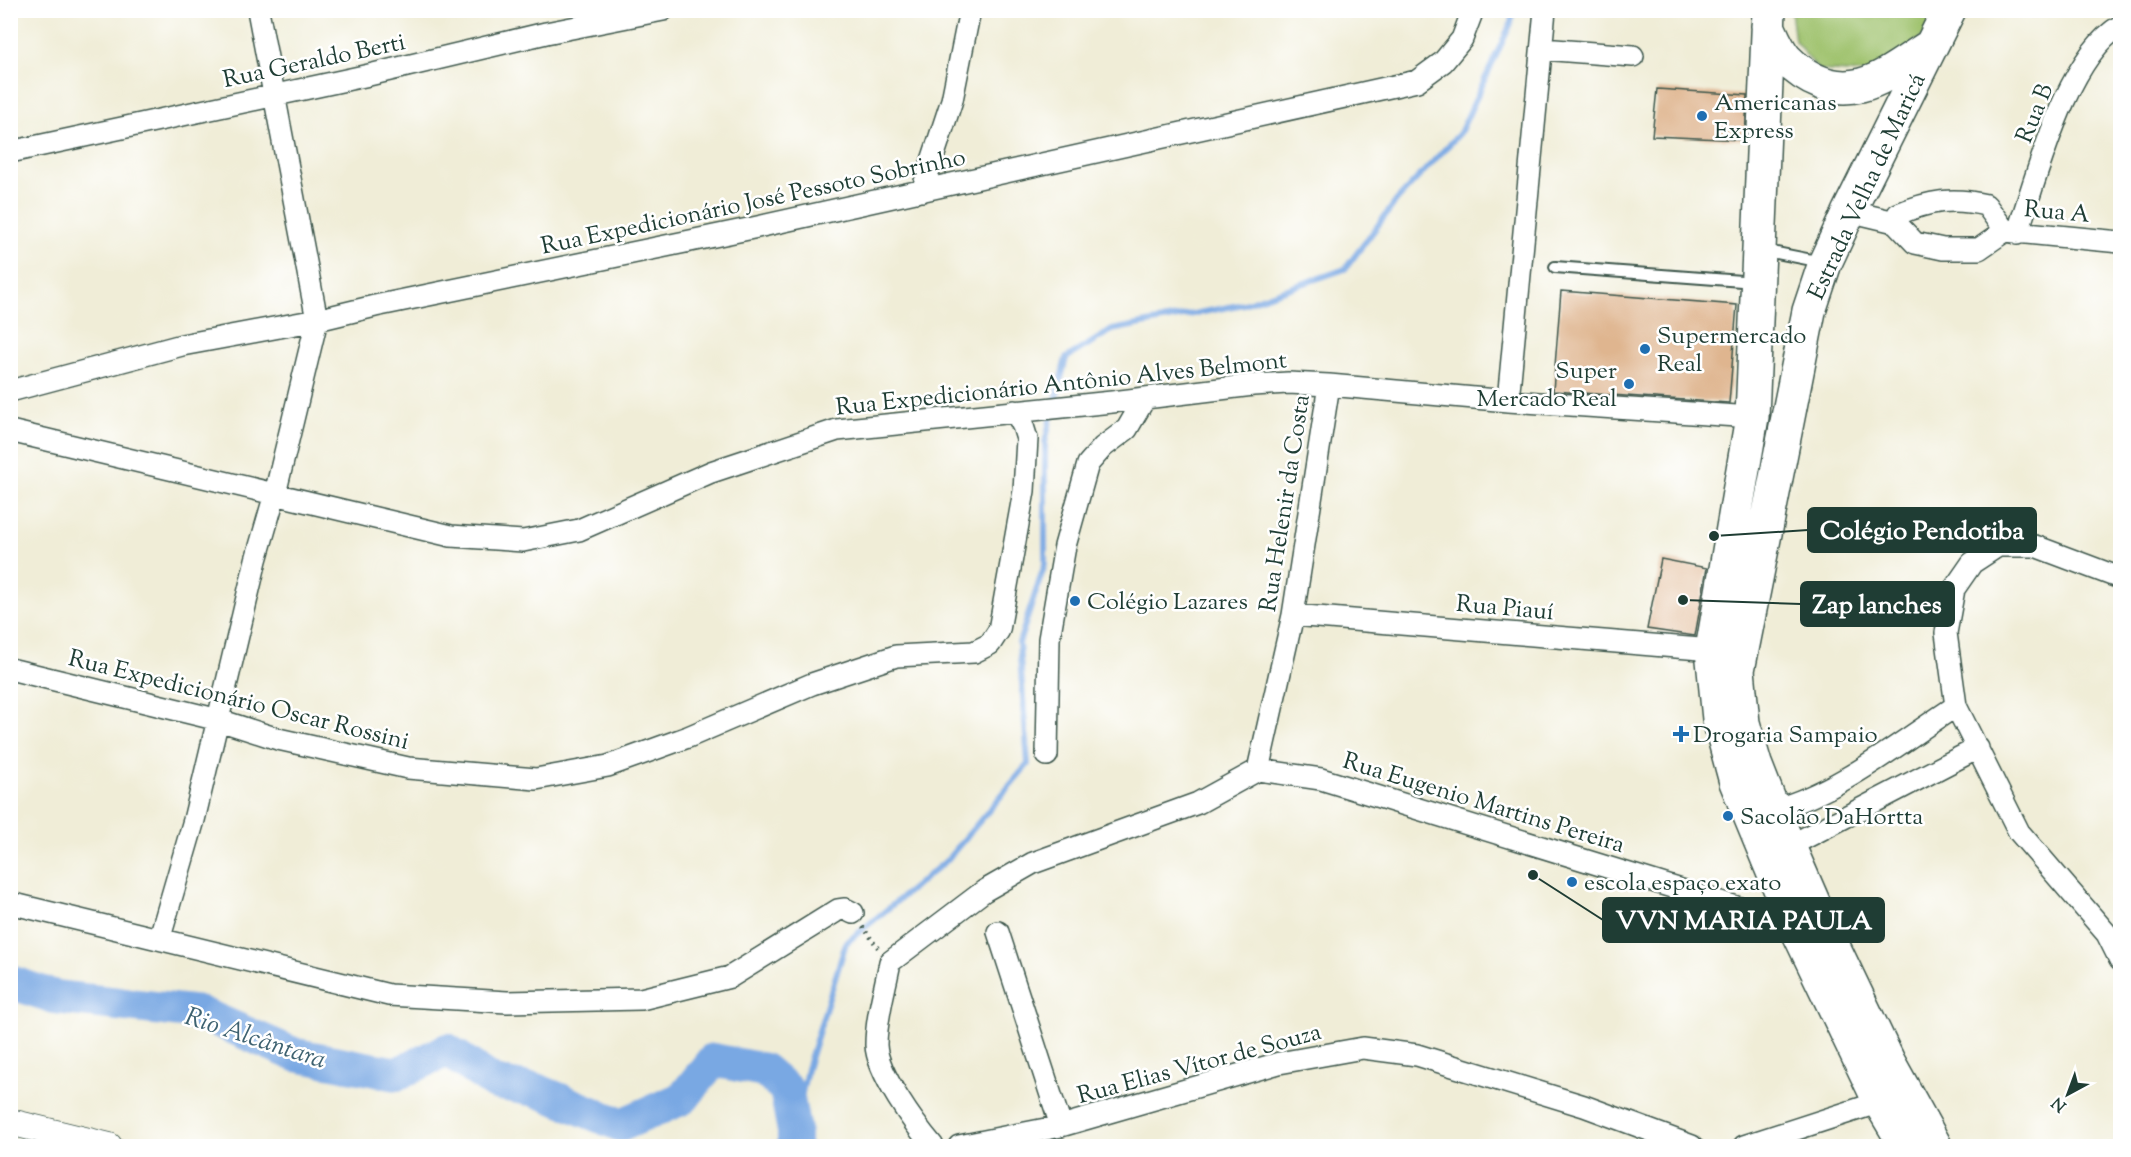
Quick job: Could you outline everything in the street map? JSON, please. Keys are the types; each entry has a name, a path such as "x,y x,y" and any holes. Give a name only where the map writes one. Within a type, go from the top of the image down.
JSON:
{"main road":[{"name":"Estrada Velha de Maricá","path":"1935,1146 1889,1063 1823,925 1773,810 1755,764 1743,723 1738,670 1809,311 1826,263 1849,212 1949,10"},
{"path":"1768,18 1785,58 1810,78 1838,88 1862,84 1889,72 1929,47"},
{"path":"1768,18 1752,417 1712,650 1719,719 1736,782 1795,925 1880,1102 1906,1146"},
{"path":"1757,293 1766,319 1777,326 1786,326 1795,322 1809,311"}],"street":[{"path":"160,938 194,820 256,560 317,320 258,10"},
{"name":"Rua Geraldo Berti","path":"10,152 369,75 546,33 663,10"},
{"path":"922,191 952,100 970,10"},
{"name":"Rua Expedicionário José Pessoto Sobrinho","path":"10,391 182,345 317,320 583,264 1417,81 1443,62 1462,39 1473,10"},
{"path":"1508,401 1545,10"},
{"name":"Rua B","path":"2011,232 2059,113 2086,59 2111,32 2121,26"},
{"path":"1542,48 1633,56"},
{"path":"1849,212 1895,222 1898,214 1919,206 1939,201 1965,200 1986,205 2011,232"},
{"name":"Rua A","path":"1895,222 1915,243 1943,249 1979,249 2011,232 2121,242"},
{"name":"Rua Expedicionário Antônio Alves Belmont","path":"10,431 451,536 523,541 579,530 711,472 837,430 1253,385 1288,383 1329,385 1508,401 1752,417"},
{"name":"Rua Helenir da Costa","path":"1258,770 1293,615 1329,385"},
{"path":"1047,755 1050,639 1065,546 1089,464 1103,447 1127,429 1145,398"},
{"name":"Rua Expedicionário Oscar Rossini","path":"10,669 219,720 278,739 408,768 536,779 608,766 688,737 812,684 896,656 974,652 990,644 999,630 1024,491 1027,439 1019,411"},
{"path":"2121,578 2035,546 1998,546 1972,563 1954,589 1946,633 1956,706 2019,832 2107,934 2121,960"},
{"name":"Rua Piauí","path":"1293,615 1712,650"},
{"path":"1773,810 1788,806 1833,786 1956,706"},
{"path":"1788,845 1978,748"},
{"path":"933,1146 915,1124 888,1081 876,1048 890,962 984,891 1034,863 1198,803 1258,770"},
{"name":"Rua Eugenio Martins Pereira","path":"1258,770 1321,779 1795,925"},
{"path":"10,903 389,995 507,1002 641,999 730,977 838,910 845,909 853,913"},
{"path":"998,932 1061,1126"},
{"name":"Rua Elias Vítor de Souza","path":"958,1146 1061,1126 1279,1063 1363,1048 1417,1055 1584,1106 1692,1146"},
{"path":"1744,1146 1880,1102"},
{"path":"10,1122 109,1146"}],"lane":[{"path":"1760,249 1826,263"},
{"path":"1555,267 1757,293"}],"path":[{"path":"853,913 883,955"}],"green space":[{"path":"1791,11 1941,11 1930,31 1875,74 1818,70 1795,41"}],"building":[{"name":"Americanas Express","path":"1657,89 1747,95 1745,140 1652,136"},
{"name":"Supermercado Real","path":"1561,291 1737,305 1729,403 1553,391"},
{"path":"1661,559 1707,568 1695,636 1647,629"}],"waterway":[{"path":"1055,403 1066,358 1112,330 1244,304 1345,269 1397,200 1460,133 1511,23 1513,10"},
{"path":"794,1131 807,1069 846,943 946,861 1028,764 1019,643 1045,564 1045,443 1052,412"},
{"name":"Rio Alcântara","path":"10,982 55,997 200,1013 296,1055 397,1074 447,1050 495,1083 536,1090 621,1125 683,1098 713,1060 764,1070 786,1089 794,1131 794,1146"}],"place":[{"name":"Americanas Express","path":"1702,116"},
{"name":"Supermercado Real","path":"1645,349"},
{"name":"Super Mercado Real","path":"1629,384"},
{"name":"Colégio Pendotiba","path":"1714,536"},
{"name":"Zap lanches","path":"1683,600"},
{"name":"Colégio Lazares","path":"1075,601"},
{"name":"Drogaria Sampaio","path":"1681,734"},
{"name":"Sacolão DaHortta","path":"1728,816"},
{"name":"VVN MARIA PAULA","path":"1533,875"},
{"name":"escola espaço exato","path":"1572,882"}]}
